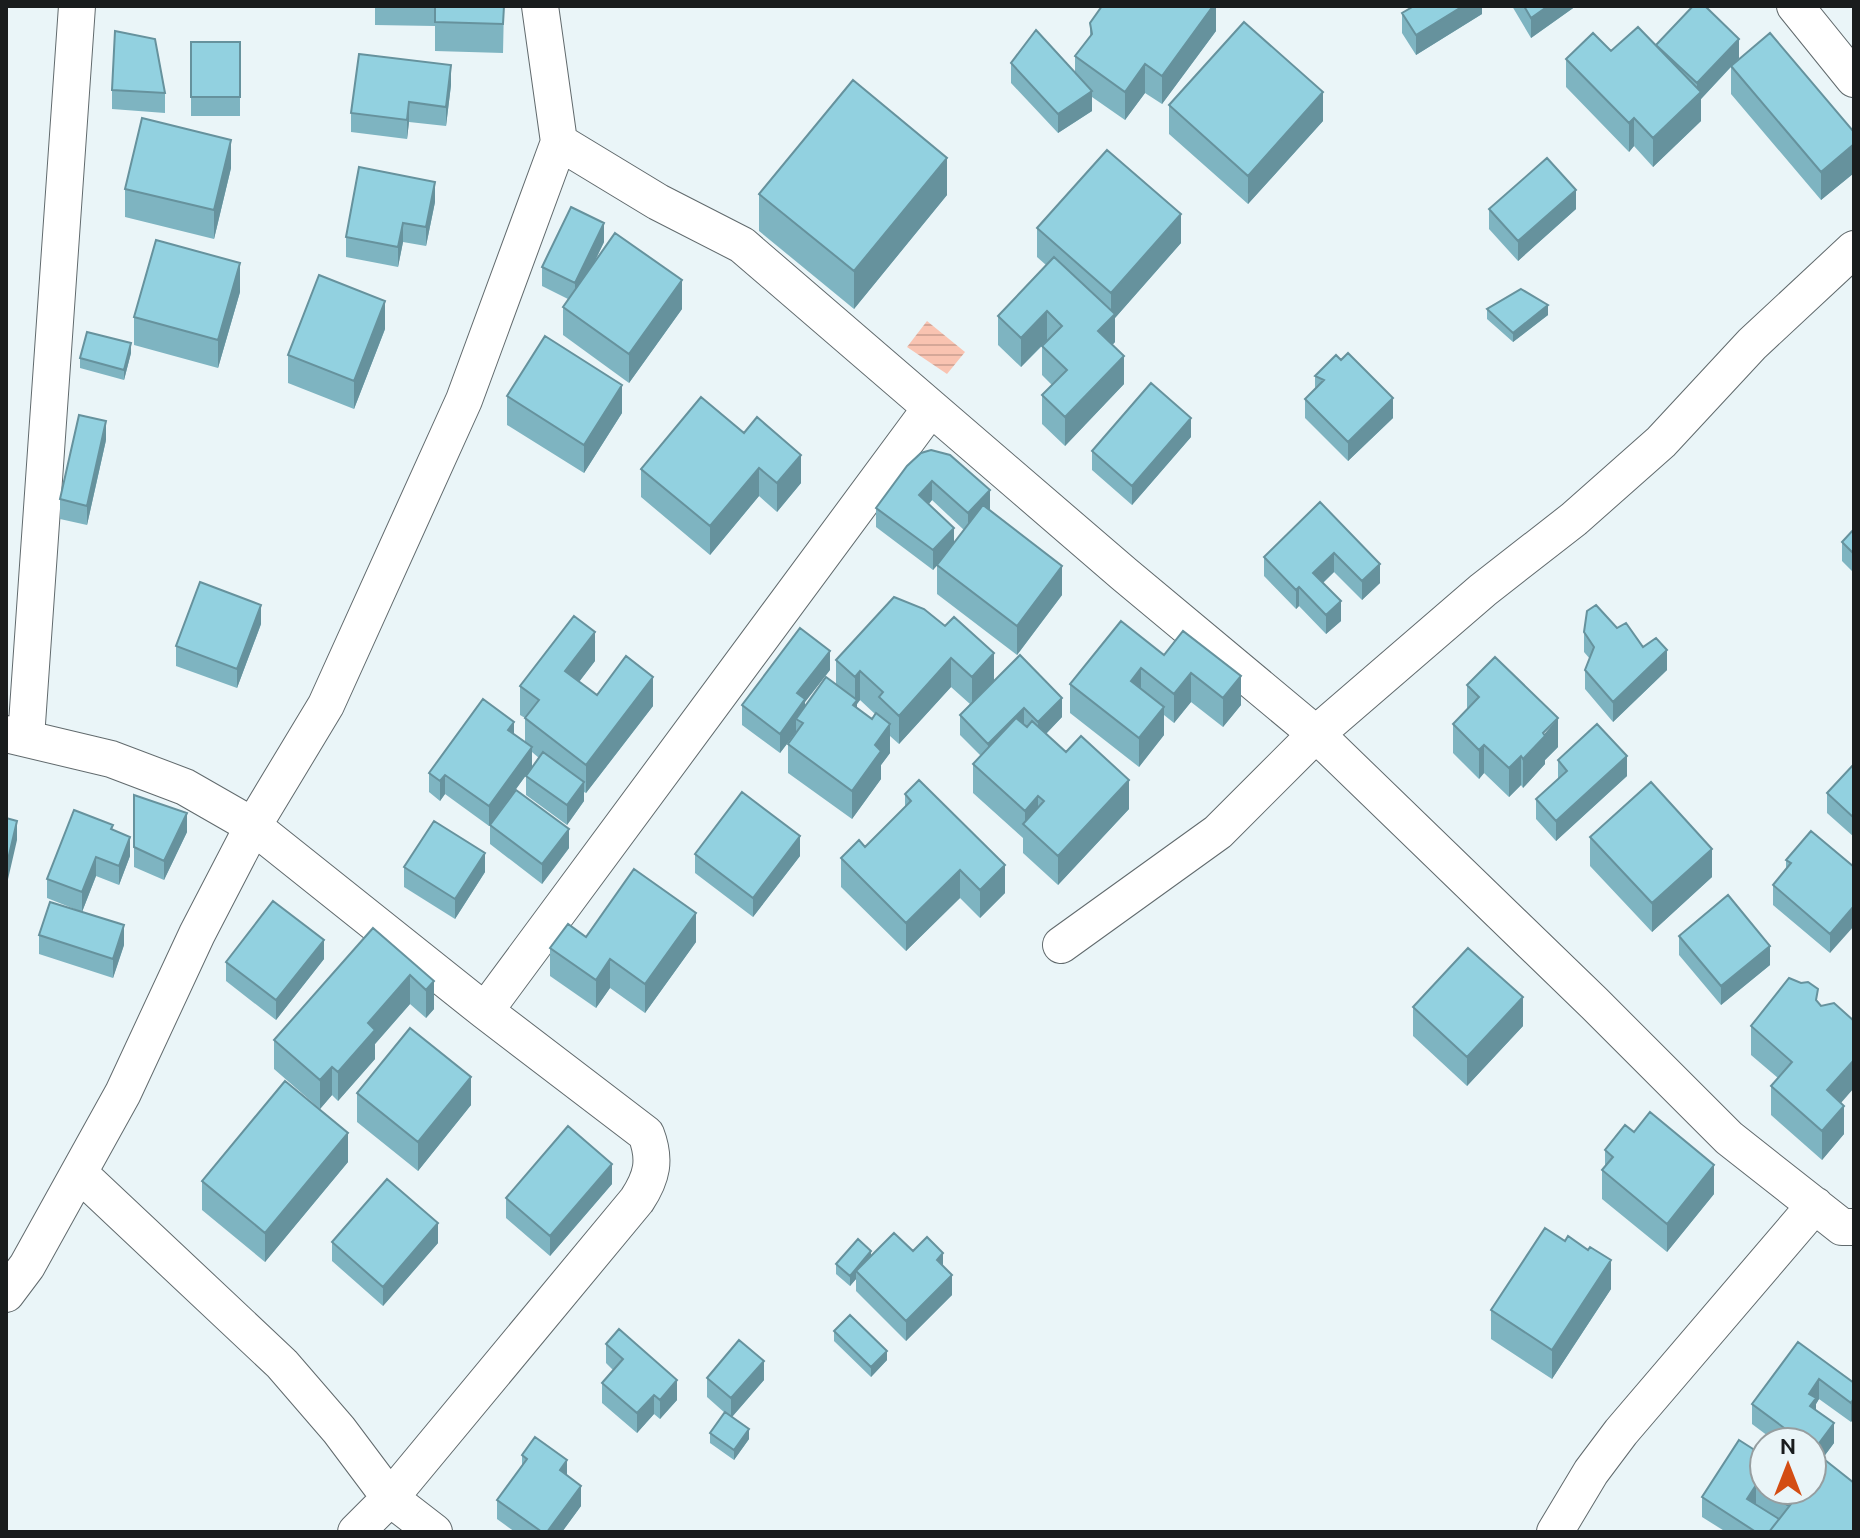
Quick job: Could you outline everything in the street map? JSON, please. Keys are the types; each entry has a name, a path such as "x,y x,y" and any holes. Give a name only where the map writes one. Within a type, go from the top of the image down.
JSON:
{"street":[{"path":"77,6 16,736 111,759 141,770 185,787 253,826 485,1011 646,1134 653,1153 650,1180 637,1200 390,1498 356,1532"},
{"path":"6,1294 27,1266 123,1093 197,934 253,826 326,705 457,415 559,142 540,6"},
{"path":"1795,6 1854,79"},
{"path":"559,142 658,202 742,245 930,409 1316,734 1729,1138 1841,1218 1621,1432 1591,1472 1555,1532"},
{"path":"1061,945 1218,832 1316,734 1483,590 1574,519 1661,442 1752,344 1854,249"},
{"path":"485,1011 930,409"},
{"path":"79,1173 282,1364 339,1430 390,1498 434,1532"}],"shaded area":[{"path":"927,321 965,352 947,374 907,347"}],"building":[{"path":"435,6 504,6 503,24 435,22"},
{"path":"1102,6 1213,6 1162,76 1145,64 1125,92 1075,56 1092,34 1090,23"},
{"path":"1414,6 1463,6 1416,35 1402,13"},
{"path":"1524,6 1548,6 1531,18"},
{"path":"1693,6 1705,6 1739,39 1697,83 1656,45"},
{"path":"1244,22 1323,92 1248,176 1169,105"},
{"path":"1638,27 1701,92 1653,138 1634,118 1629,123 1566,59 1593,33 1611,51"},
{"path":"1036,30 1092,91 1058,114 1011,63"},
{"path":"115,31 155,39 165,93 112,90"},
{"path":"1770,33 1854,132 1854,144 1821,172 1731,66"},
{"path":"191,42 240,42 240,97 191,97"},
{"path":"359,54 451,65 446,107 409,102 407,120 351,113"},
{"path":"853,80 947,158 854,271 759,194"},
{"path":"142,118 231,140 214,210 125,189"},
{"path":"1107,150 1181,214 1111,293 1037,228"},
{"path":"1547,158 1576,190 1518,241 1489,209"},
{"path":"359,167 435,182 426,227 403,223 398,247 346,237"},
{"path":"571,207 604,223 575,283 542,267"},
{"path":"615,233 682,280 629,354 563,307"},
{"path":"156,240 240,263 218,340 134,317"},
{"path":"1054,257 1115,314 1098,331 1124,356 1065,417 1042,395 1067,370 1042,346 1062,326 1047,311 1021,338 998,316"},
{"path":"319,275 385,301 354,381 288,355"},
{"path":"1521,289 1548,305 1513,333 1487,309"},
{"path":"87,332 131,343 124,370 80,358"},
{"path":"545,336 622,385 584,445 507,396"},
{"path":"1348,353 1393,398 1348,442 1305,399 1324,380 1315,376 1336,355 1341,360"},
{"path":"1151,383 1191,418 1132,486 1092,451"},
{"path":"701,397 744,433 757,417 801,455 777,483 759,468 710,526 641,469"},
{"path":"79,415 106,421 87,506 60,499"},
{"path":"931,450 950,455 990,490 968,513 932,481 919,495 954,528 933,550 876,508 907,466 921,453"},
{"path":"1320,502 1380,564 1362,581 1334,553 1313,573 1341,601 1326,615 1264,557"},
{"path":"983,505 1062,566 1017,626 937,565"},
{"path":"1854,529 1854,554 1842,542"},
{"path":"200,582 261,605 237,669 176,646"},
{"path":"894,597 924,609 945,626 954,617 994,653 972,677 951,658 899,716 879,697 883,692 860,671 855,677 836,660"},
{"path":"1596,605 1617,628 1626,623 1643,647 1656,638 1667,650 1613,702 1585,670 1594,647 1584,632 1587,611"},
{"path":"574,616 595,632 565,671 597,695 626,656 653,677 586,765 525,718 539,700 520,686"},
{"path":"1121,621 1164,655 1183,631 1241,676 1223,698 1191,673 1174,694 1141,668 1131,681 1164,707 1139,738 1070,684"},
{"path":"800,628 830,651 797,693 805,699 780,734 742,705"},
{"path":"1020,655 1062,698 1038,722 1024,708 988,744 960,715"},
{"path":"1495,657 1558,718 1523,759 1521,756 1509,768 1484,745 1479,750 1453,724 1479,697 1467,685"},
{"path":"826,677 857,700 853,705 872,719 876,713 890,724 875,745 881,751 852,791 788,744 803,723 796,719"},
{"path":"483,699 514,722 508,730 532,747 489,806 445,775 440,781 429,773"},
{"path":"1016,718 1027,727 1032,721 1066,752 1081,736 1129,780 1058,856 1023,824 1044,801 1038,796 1025,811 973,764"},
{"path":"1597,724 1627,756 1556,821 1536,799 1567,771 1558,760"},
{"path":"543,752 584,782 567,805 526,776"},
{"path":"1854,764 1854,818 1827,793"},
{"path":"919,780 1005,865 980,890 960,870 906,923 841,858 859,840 865,847 911,801 905,794"},
{"path":"1651,782 1712,849 1652,903 1590,837"},
{"path":"516,790 569,829 542,864 490,825"},
{"path":"742,792 800,836 753,898 695,854"},
{"path":"134,795 187,813 164,861 134,847"},
{"path":"74,810 113,825 111,829 130,837 119,866 96,857 82,892 47,879"},
{"path":"6,818 17,821 6,868"},
{"path":"434,821 485,853 455,899 404,867"},
{"path":"1811,831 1854,867 1854,906 1830,934 1773,885 1791,863 1786,860"},
{"path":"634,869 696,913 645,984 610,959 596,980 550,948 568,924 586,937"},
{"path":"1728,895 1770,946 1721,986 1679,936"},
{"path":"273,901 324,940 276,1000 226,962"},
{"path":"50,902 124,925 113,959 39,935"},
{"path":"373,928 434,981 426,990 410,975 368,1023 375,1030 338,1072 332,1067 320,1080 274,1040"},
{"path":"1468,948 1523,997 1467,1057 1413,1007"},
{"path":"1789,978 1801,983 1808,982 1818,989 1816,1000 1821,1006 1834,1003 1854,1021 1854,1060 1827,1090 1844,1106 1822,1131 1771,1086 1792,1062 1751,1026"},
{"path":"410,1028 471,1077 418,1142 357,1093"},
{"path":"285,1081 348,1133 265,1233 202,1181"},
{"path":"1650,1112 1714,1165 1667,1224 1602,1170 1613,1157 1605,1150 1625,1125 1634,1132"},
{"path":"568,1126 612,1164 550,1236 506,1198"},
{"path":"387,1179 438,1223 383,1287 332,1242"},
{"path":"1545,1228 1565,1241 1568,1236 1588,1250 1590,1247 1611,1260 1552,1350 1491,1310"},
{"path":"894,1233 913,1251 927,1237 943,1253 937,1260 952,1275 906,1321 856,1271"},
{"path":"858,1239 871,1251 850,1276 836,1264"},
{"path":"850,1315 887,1351 871,1367 834,1331"},
{"path":"619,1329 677,1380 660,1400 654,1395 637,1413 602,1383 623,1359 606,1344"},
{"path":"739,1340 764,1361 731,1398 707,1378"},
{"path":"1798,1342 1854,1383 1851,1403 1819,1379 1809,1394 1816,1398 1810,1406 1834,1423 1828,1431 1828,1426 1782,1426 1752,1404"},
{"path":"725,1412 749,1429 734,1450 710,1433"},
{"path":"535,1437 567,1460 560,1470 581,1486 547,1532 542,1532 497,1500 527,1459 522,1455"},
{"path":"1739,1440 1748,1446 1748,1506 1758,1506 1779,1519 1769,1532 1756,1532 1702,1497"},
{"path":"1828,1462 1854,1483 1854,1532 1769,1532 1789,1506 1828,1506"}]}
